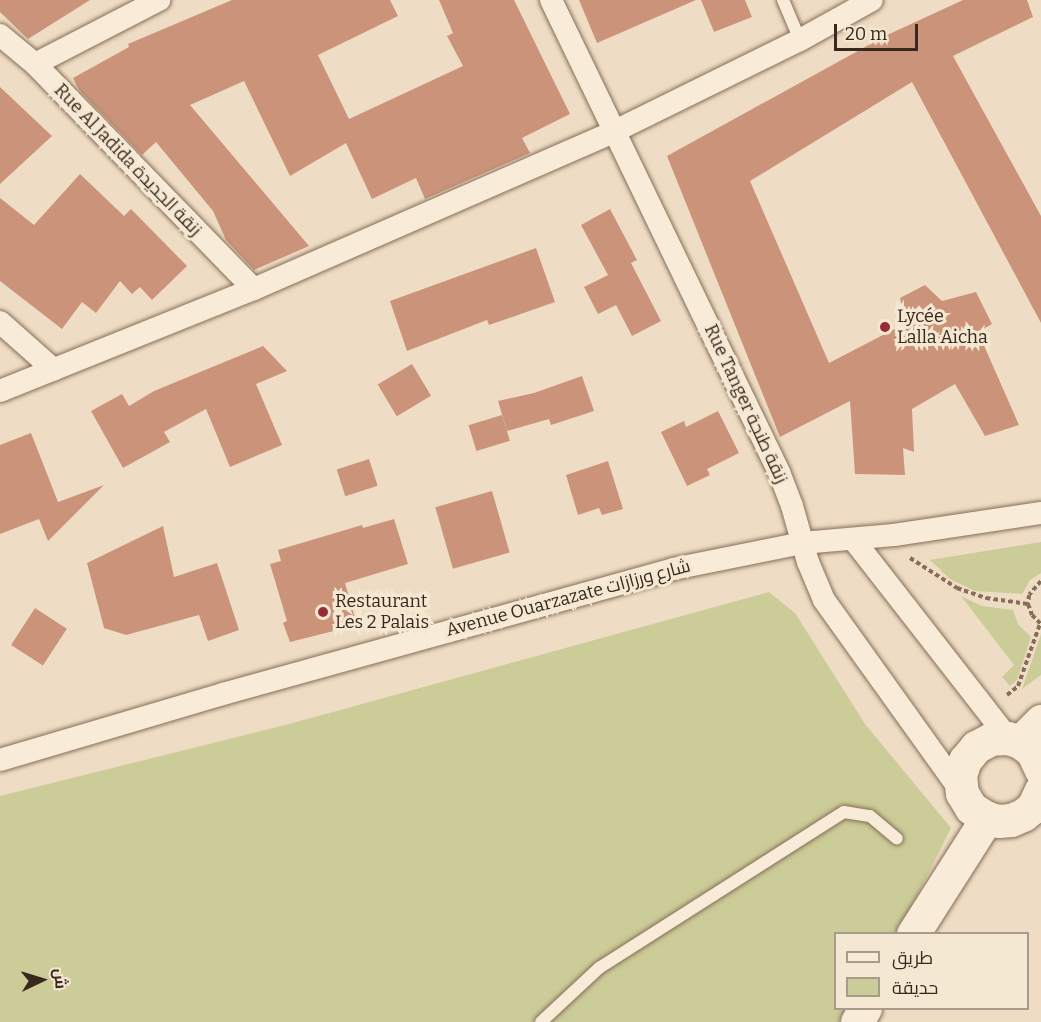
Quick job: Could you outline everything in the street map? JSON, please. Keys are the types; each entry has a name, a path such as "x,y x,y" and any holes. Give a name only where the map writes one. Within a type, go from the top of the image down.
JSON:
{"street":[{"path":"35,64 159,0"},
{"name":"Rue Tanger زنقة طنجة","path":"551,0 779,472 802,543 824,600 962,793"},
{"path":"0,391 254,290 615,131 800,40 872,0"},
{"name":"Rue Al Jadida زنقة الجديدة","path":"0,34 35,64 254,290"},
{"path":"0,322 54,370"},
{"name":"Avenue Ouarzazate شارع ورزازات","path":"0,760 609,585 684,566 802,543 894,535 1041,513"},
{"path":"853,539 988,712 1023,734 1041,770"},
{"path":"1023,734 991,739 976,747 965,760 960,776 962,793 971,808 987,818 1011,820 1038,804"},
{"path":"914,932 987,818"}],"lane":[{"path":"783,0 800,40"},
{"path":"541,1022 599,968 844,812 870,816 897,839"}],"path":[{"path":"894,535 910,558 957,588 986,598 1028,604"},
{"path":"988,712 1018,687 1041,624 1032,615 1028,604 1029,594 1041,581"}],"green space":[{"path":"1041,542 1041,573 1030,580 1022,594 975,591 950,579 930,560"},
{"path":"769,592 795,613 865,724 951,828 911,908 896,932 834,932 834,1010 846,1010 839,1022 0,1022 0,796 293,723"},
{"path":"961,596 982,606 1013,610 1018,624 1031,637 1017,680 1010,686 1002,677 1014,665"},
{"path":"1041,634 1041,675 1022,689"}],"building":[{"path":"0,0 90,0 28,39 0,12"},
{"path":"232,0 390,0 398,16 318,55 349,119 463,66 447,36 453,33 439,0 514,0 570,114 522,138 530,153 425,199 416,178 372,199 346,143 290,176 244,81 190,105 309,246 254,270 226,240 213,211 156,142 142,155 79,90 73,78 129,47 128,44"},
{"path":"579,0 696,0 597,43"},
{"path":"701,0 745,0 752,17 714,32"},
{"path":"963,0 1027,0 1033,17 953,56 1041,216 1041,323 912,82 750,181 829,363 906,323 900,298 925,285 942,301 976,292 992,324 978,332 1019,425 985,436 955,384 912,409 914,452 903,448 905,475 855,474 850,401 780,437 667,156 885,36"},
{"path":"0,87 52,136 0,184"},
{"path":"80,174 124,216 131,209 187,266 152,300 140,287 132,294 120,281 96,313 82,302 62,329 0,281 0,198 34,225"},
{"path":"610,209 637,260 631,263 661,321 632,336 616,305 598,314 584,287 608,275 581,225"},
{"path":"536,248 555,302 489,325 487,320 407,351 390,301"},
{"path":"263,346 287,371 256,384 282,445 230,467 206,409 164,432 170,442 123,468 91,411 122,394 129,406 154,391"},
{"path":"412,364 431,396 397,416 378,385"},
{"path":"582,376 594,411 551,425 549,419 507,431 498,401 534,393"},
{"path":"718,411 739,453 707,469 710,475 687,486 661,432 684,421 686,427"},
{"path":"502,415 510,441 476,451 469,425"},
{"path":"31,433 58,502 104,485 48,541 39,519 0,534 0,445"},
{"path":"369,459 378,486 345,496 337,470"},
{"path":"608,461 623,509 602,515 599,508 578,515 566,475"},
{"path":"492,491 510,553 453,569 435,507"},
{"path":"394,519 408,564 345,583 357,625 290,642 283,623 287,621 270,564 281,561 278,550 362,525 363,528"},
{"path":"163,526 174,577 217,563 239,630 208,641 199,615 126,635 104,628 87,563"},
{"path":"35,608 67,629 43,666 11,645"}],"place":[{"name":"Lycée Lalla Aicha","path":"885,327"},
{"name":"Restaurant Les 2 Palais","path":"323,612"}]}
